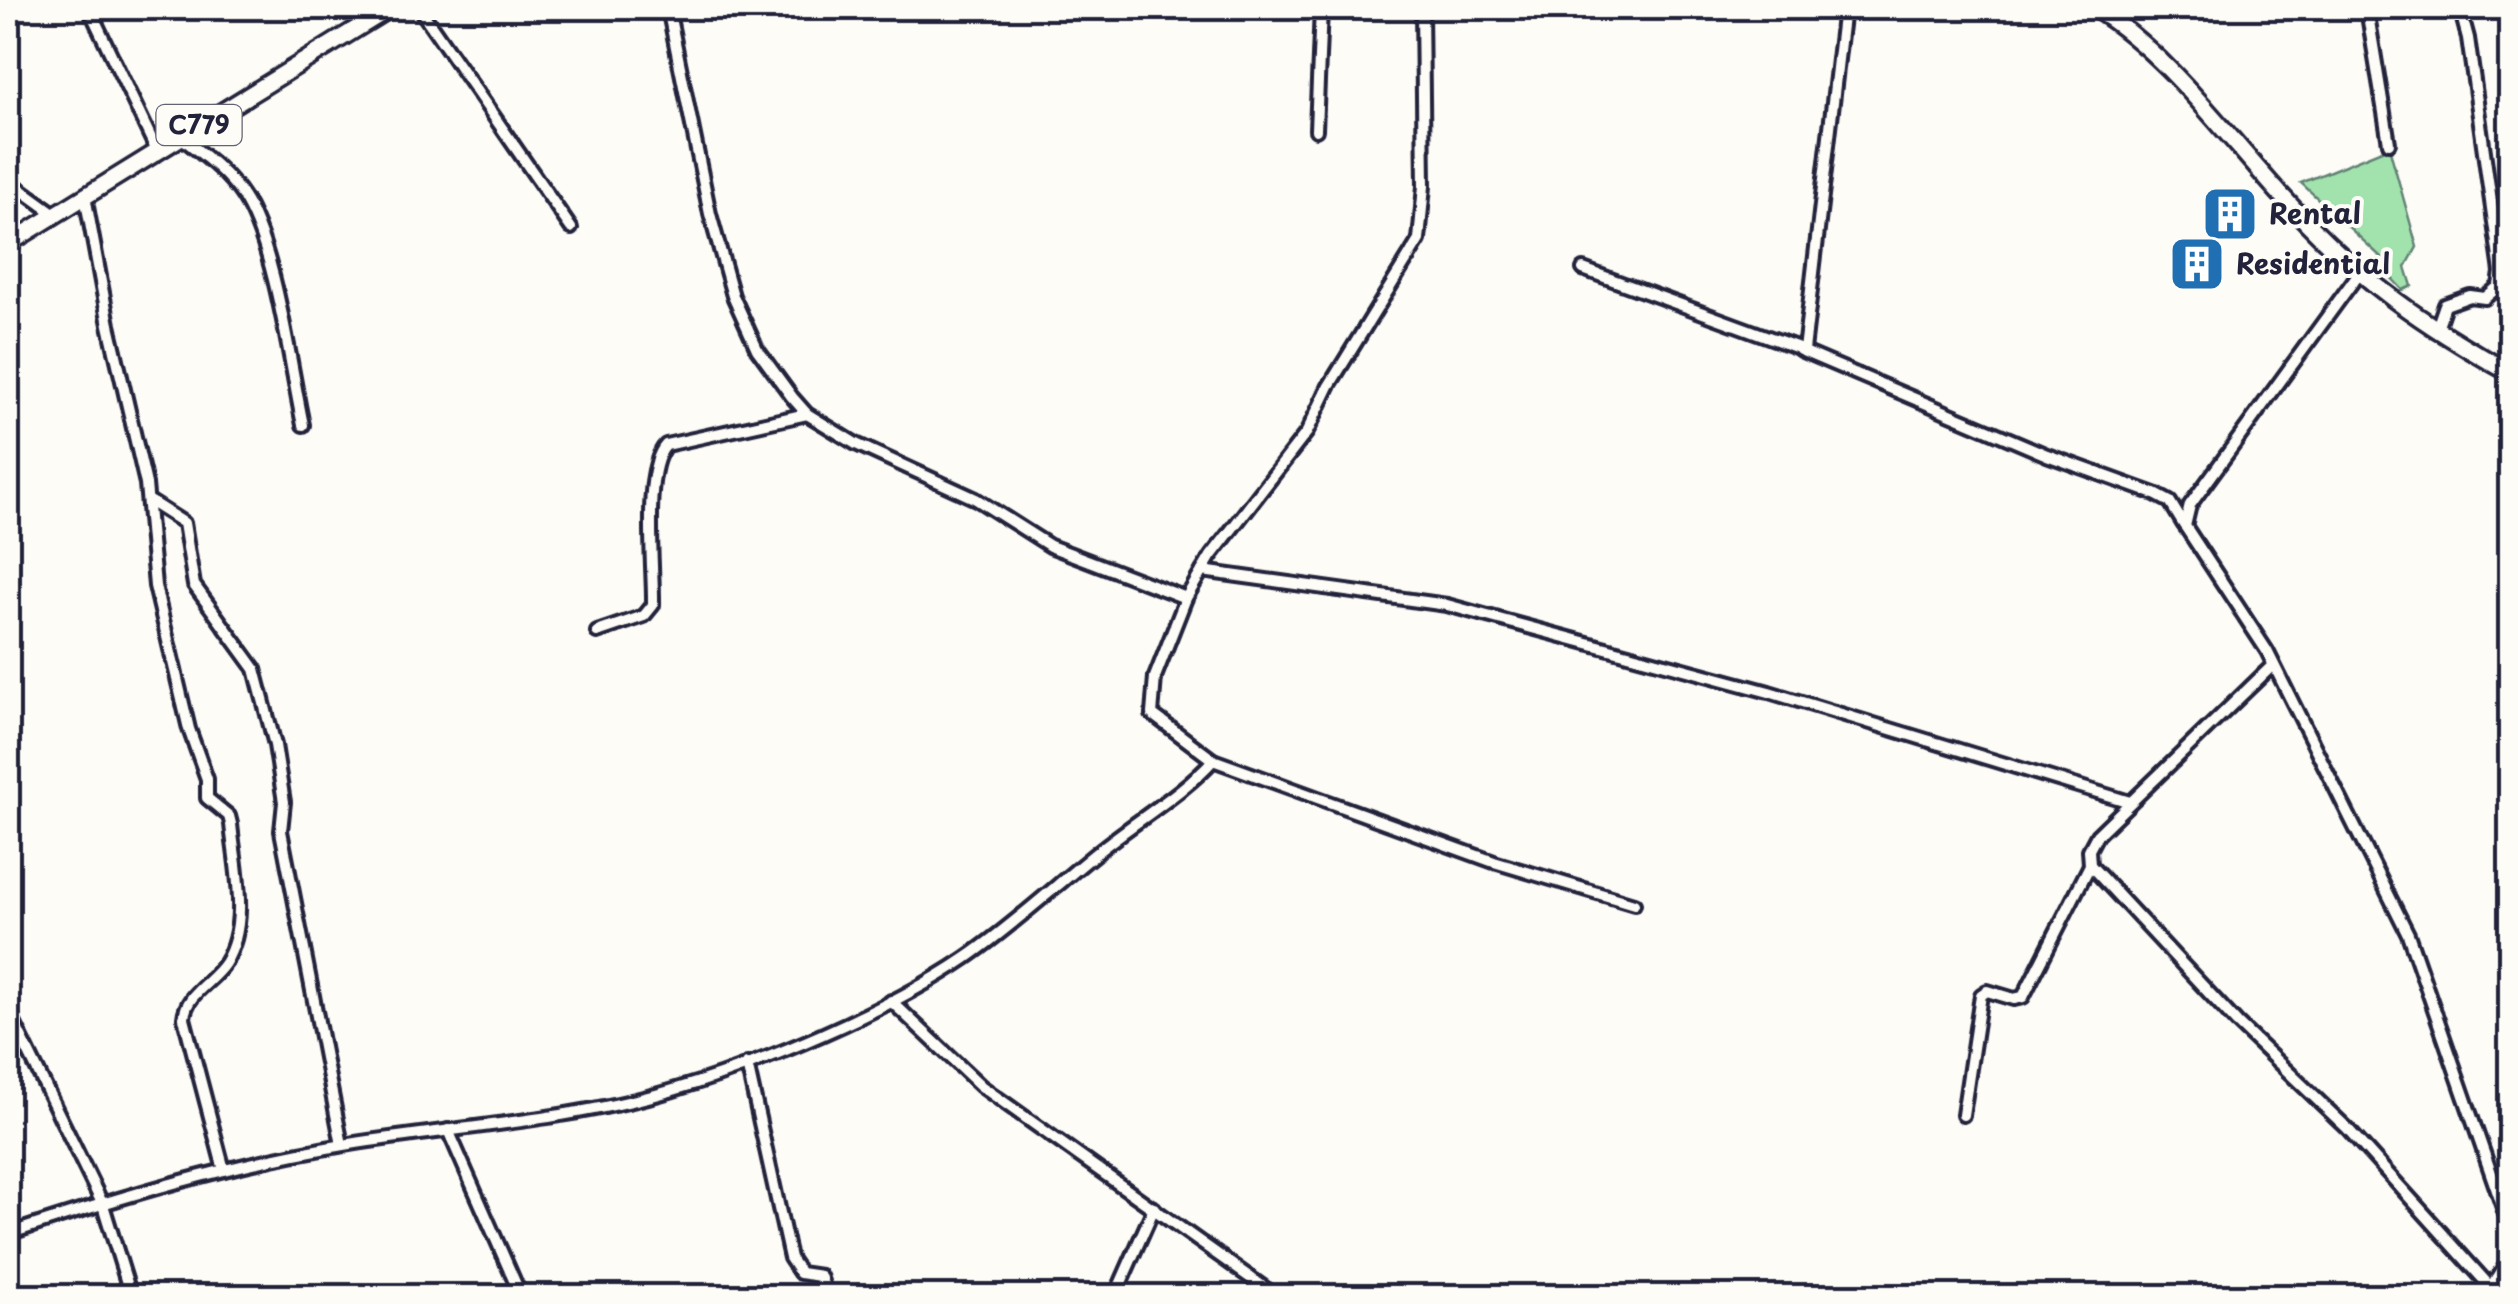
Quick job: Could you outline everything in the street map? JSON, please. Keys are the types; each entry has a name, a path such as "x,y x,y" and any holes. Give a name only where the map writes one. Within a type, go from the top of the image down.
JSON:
{"highway":[{"path":"2492,1294 2510,1264"}],"main road":[{"name":"C779","path":"8,244 390,8"},
{"path":"2094,8 2136,40 2359,273 2436,332 2510,374"}],"street":[{"path":"89,8 157,151"},
{"path":"422,8 572,228"},
{"path":"668,8 710,214 733,296 758,349 807,414 856,444 976,499 1050,546 1186,598"},
{"path":"1316,130 1321,8"},
{"path":"1422,8 1424,186 1419,240 1330,386 1307,432 1186,598 1155,677 1150,706 1156,720 1213,760 1476,857 1634,904"},
{"path":"1800,350 1808,340 1813,246 1844,8"},
{"path":"2388,143 2366,8 2393,8"},
{"path":"2436,332 2445,305 2470,296 2485,298 2498,286 2502,272 2468,38 2460,8"},
{"path":"181,136 228,176 244,198 270,273 304,425"},
{"path":"8,180 55,214"},
{"path":"85,196 148,500 155,586 189,728 207,779 207,798 229,816 238,899 235,938 226,962 185,1006 184,1018 224,1170"},
{"path":"1583,269 1800,350 2064,462 2170,502 2273,665 2408,934 2510,1228"},
{"path":"2185,526 2190,505 2359,273"},
{"path":"597,632 644,616 654,605 654,476 659,452 666,444 807,414"},
{"path":"148,500 184,523 194,585 255,669 276,745 284,802 281,831 342,1146"},
{"path":"1202,571 1447,605 1769,692 2130,802"},
{"path":"1963,1115 1981,994 1987,991 2014,999 2023,997 2090,864 2092,843 2273,665"},
{"path":"8,1234 224,1170 342,1146 595,1108 670,1091 747,1064 928,982 1002,932 1213,760"},
{"path":"2090,864 2237,1023 2348,1128 2492,1294"},
{"path":"891,1001 981,1086 1276,1296"},
{"path":"8,1010 103,1205 130,1296"},
{"path":"747,1064 790,1258 800,1273 820,1276 827,1296"},
{"path":"448,1130 521,1296"},
{"path":"1114,1296 1154,1208"}],"green space":[{"path":"2389,147 2417,247 2406,267 2412,286 2403,290 2385,271 2382,258 2301,183"}],"place":[{"name":"Rental","path":"2230,214"},
{"name":"Residential","path":"2197,264"}]}
